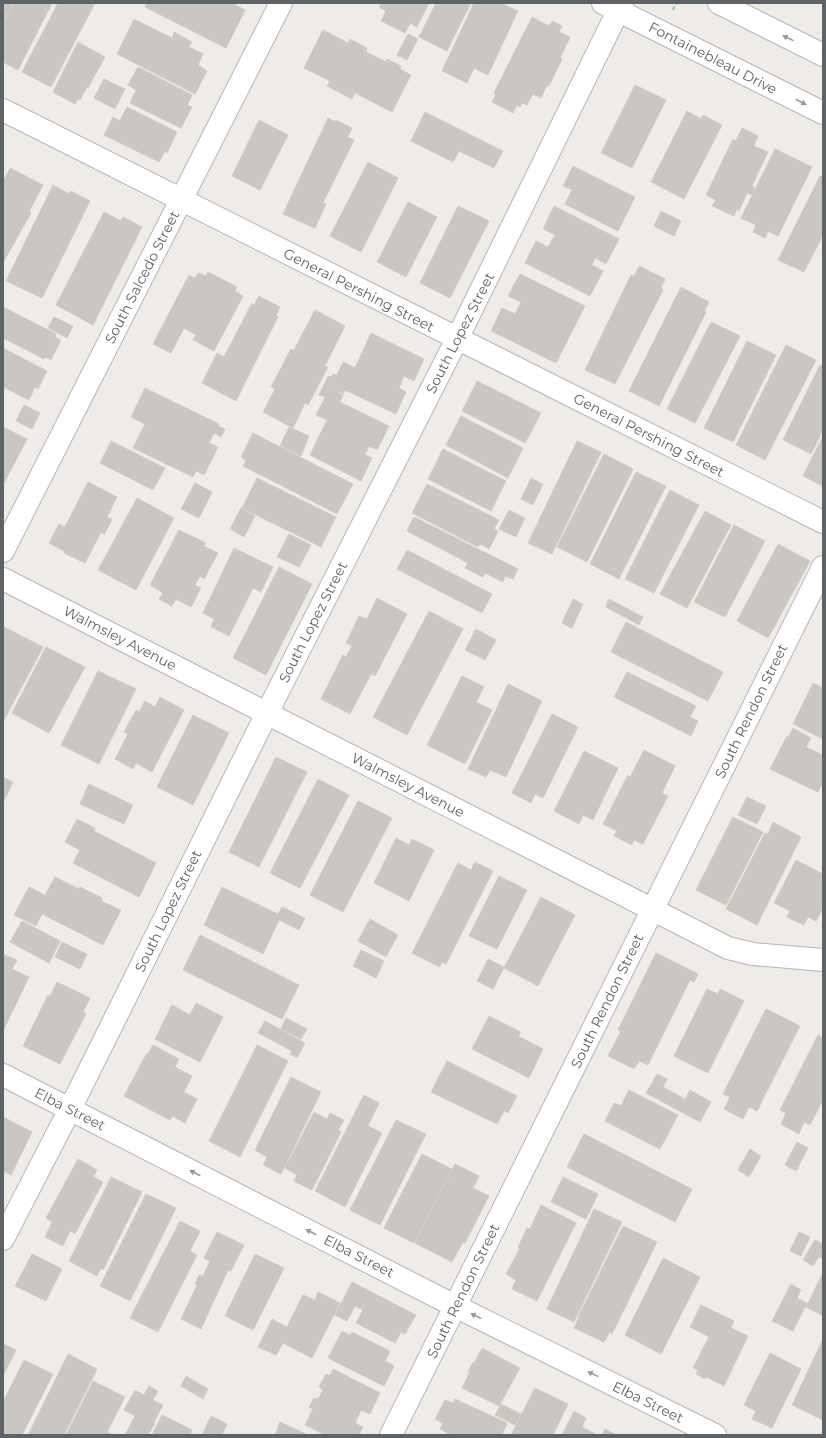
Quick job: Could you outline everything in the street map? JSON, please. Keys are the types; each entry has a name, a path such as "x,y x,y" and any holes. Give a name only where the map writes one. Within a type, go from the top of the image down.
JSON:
{"street":[{"name":"South Salcedo Street","path":"3,551 281,3"},
{"path":"719,3 823,55"},
{"name":"Fontainebleau Drive","path":"615,6 823,113"},
{"name":"South Lopez Street","path":"3,1240 70,1109 267,713 457,339 615,6"},
{"name":"General Pershing Street","path":"3,110 823,522"},
{"name":"South Rendon Street","path":"391,1435 823,567"},
{"name":"Walmsley Avenue","path":"3,579 728,948 753,954 823,960"},
{"name":"Elba Street","path":"3,1075 455,1306 715,1435"}],"building":[{"path":"3,3 12,5 3,23"},
{"path":"14,3 52,3 18,70 3,62 3,25"},
{"path":"58,3 95,3 51,87 22,72"},
{"path":"147,3 232,3 245,10 226,48 145,7"},
{"path":"382,3 429,3 417,27 410,23 405,33 381,21 386,11 379,7"},
{"path":"436,3 471,3 447,51 419,37"},
{"path":"474,3 501,3 518,11 488,75 474,68 467,83 442,71"},
{"path":"532,17 549,26 552,21 562,26 559,32 570,37 560,58 562,59 549,86 547,85 541,98 533,94 527,105 522,103 520,107 517,105 513,113 492,102 496,94 494,93"},
{"path":"134,19 172,38 174,32 192,42 189,47 203,54 198,65 207,71 195,94 117,54"},
{"path":"323,30 348,43 350,39 367,48 366,52 386,62 387,59 401,66 400,69 411,75 392,112 355,93 352,99 327,86 330,81 304,68"},
{"path":"408,34 418,39 407,60 397,55"},
{"path":"78,42 105,57 88,88 87,87 80,100 78,99 75,104 53,92"},
{"path":"138,67 192,95 187,105 192,107 181,128 130,103 136,90 128,85"},
{"path":"104,79 125,89 115,109 94,98"},
{"path":"635,85 666,100 632,168 601,153"},
{"path":"127,107 177,132 167,153 165,151 159,162 104,135 113,117 120,121"},
{"path":"687,111 701,119 703,115 722,125 684,199 651,182"},
{"path":"425,112 503,151 494,168 459,151 453,162 411,141"},
{"path":"328,118 335,122 336,120 352,128 348,137 354,140 323,203 326,204 315,228 283,214"},
{"path":"259,120 288,135 260,190 232,176"},
{"path":"742,128 758,136 754,146 768,152 752,186 755,188 752,195 747,193 739,211 737,209 734,216 712,206 716,200 706,195 733,139 736,141"},
{"path":"775,149 812,167 778,236 768,231 765,238 753,232 756,225 741,218"},
{"path":"368,162 398,178 361,252 330,236"},
{"path":"573,166 635,197 618,231 565,204 572,190 563,186"},
{"path":"10,168 43,185 29,212 31,213 4,261 3,182"},
{"path":"820,176 823,177 823,235 804,272 778,260"},
{"path":"53,185 69,194 71,191 90,201 42,298 6,281"},
{"path":"408,202 437,217 406,277 377,262"},
{"path":"458,206 489,221 450,298 420,283"},
{"path":"554,206 619,239 606,264 595,258 592,265 603,271 590,296 525,263 536,241 548,247 555,235 543,229"},
{"path":"661,211 681,221 674,236 654,226"},
{"path":"104,212 121,221 123,217 142,227 93,325 56,305"},
{"path":"639,266 665,279 661,288 663,290 615,384 585,370 631,275 634,276"},
{"path":"208,272 237,287 235,291 243,296 214,351 193,340 196,335 184,328 171,353 153,344 189,275 195,278 198,273 206,276"},
{"path":"520,274 585,306 556,363 491,331 502,308 515,314 521,302 508,296"},
{"path":"681,287 709,302 704,311 706,312 659,406 629,391"},
{"path":"259,296 280,307 276,316 278,317 236,401 202,383 217,353 224,357 252,303 254,305"},
{"path":"3,307 56,334 55,337 61,340 51,360 46,357 44,359 3,338"},
{"path":"315,310 345,326 325,366 328,367 308,405 305,403 293,428 263,412 275,389 271,387 291,349 294,350"},
{"path":"54,317 73,326 67,338 48,328"},
{"path":"711,322 740,336 695,423 667,409"},
{"path":"371,333 424,359 414,381 404,376 399,388 406,392 396,414 345,390 343,394 324,385 328,376 331,377 333,374 337,375 343,362 355,368"},
{"path":"747,341 776,355 733,442 704,428"},
{"path":"786,345 816,360 765,460 736,445"},
{"path":"3,348 47,371 38,389 35,387 29,400 3,387"},
{"path":"820,365 823,367 823,430 811,454 783,440"},
{"path":"477,381 541,413 525,443 462,411"},
{"path":"324,385 343,395 340,402 389,426 377,450 369,446 365,455 372,458 361,481 310,455 327,420 316,415 325,397 319,395"},
{"path":"145,388 219,424 218,426 225,429 221,437 214,433 209,443 218,447 204,475 196,471 193,477 133,448 145,424 131,417"},
{"path":"24,405 40,413 32,429 16,421"},
{"path":"461,416 523,448 508,478 446,445"},
{"path":"3,427 27,439 3,485"},
{"path":"289,427 309,436 301,456 280,446"},
{"path":"253,433 353,484 337,514 243,466 246,460 241,457"},
{"path":"823,436 823,486 803,476"},
{"path":"111,441 165,468 153,490 100,463"},
{"path":"577,441 601,452 552,554 528,543"},
{"path":"443,449 506,481 491,511 428,479"},
{"path":"604,454 633,469 587,562 557,547"},
{"path":"636,472 666,486 619,579 590,564"},
{"path":"257,478 336,517 321,547 242,508"},
{"path":"531,478 543,484 533,505 521,499"},
{"path":"88,482 117,497 107,517 112,519 104,535 101,532 85,563 64,553 64,551 49,543 59,524 65,527"},
{"path":"195,483 212,492 199,518 181,509"},
{"path":"427,484 499,520 494,529 498,531 489,549 480,544 478,547 412,513"},
{"path":"670,490 699,505 654,593 625,579"},
{"path":"137,498 174,518 136,590 98,570"},
{"path":"241,508 255,516 244,537 230,529"},
{"path":"509,510 525,518 516,537 499,529"},
{"path":"705,511 731,525 687,608 660,594"},
{"path":"414,517 518,569 513,579 505,576 503,582 485,573 483,577 465,568 468,563 407,531"},
{"path":"734,525 765,541 725,617 694,602"},
{"path":"179,530 206,543 204,546 218,553 204,579 200,576 195,585 201,588 191,607 176,599 172,606 159,599 163,593 150,585"},
{"path":"289,534 311,545 299,567 277,557"},
{"path":"778,544 810,561 768,638 737,621"},
{"path":"234,548 273,567 261,592 253,588 229,636 211,627 214,619 203,613"},
{"path":"407,550 492,594 482,613 397,569"},
{"path":"279,567 312,584 266,675 233,658"},
{"path":"377,598 407,614 375,676 371,674 350,714 321,699 343,655 346,657 352,646 346,643 359,616 367,619"},
{"path":"573,599 583,604 572,628 562,623"},
{"path":"609,599 643,617 639,625 606,607"},
{"path":"429,611 463,629 407,735 373,717"},
{"path":"626,622 723,672 708,701 611,652"},
{"path":"4,627 43,647 3,722 3,629"},
{"path":"476,629 496,640 485,660 465,650"},
{"path":"46,647 85,667 49,733 12,713"},
{"path":"98,671 136,689 99,764 61,745"},
{"path":"627,672 696,706 690,717 698,721 691,736 614,697"},
{"path":"462,676 484,687 476,702 492,710 465,764 427,745"},
{"path":"813,683 823,688 823,739 793,724"},
{"path":"508,684 542,701 506,777 490,770 486,777 468,769"},
{"path":"160,697 184,710 152,772 136,763 133,769 115,759 128,734 124,732 136,710 139,712 145,701 155,707"},
{"path":"552,714 578,727 543,798 535,794 531,803 512,793"},
{"path":"193,715 229,733 193,805 157,787"},
{"path":"793,728 811,738 806,747 823,755 823,782 818,792 770,769 787,736 789,737"},
{"path":"644,750 675,766 662,793 668,796 643,844 634,840 632,845 614,836 617,831 603,824 628,775 630,777"},
{"path":"584,751 618,768 593,820 583,815 579,824 554,811"},
{"path":"276,757 307,772 259,867 229,852"},
{"path":"3,777 13,782 3,803"},
{"path":"318,779 349,795 300,888 270,873"},
{"path":"89,784 133,805 124,824 80,804"},
{"path":"747,797 766,806 757,824 738,815"},
{"path":"358,801 392,818 343,912 310,895"},
{"path":"733,817 763,832 726,905 696,890"},
{"path":"77,819 95,828 94,831 156,863 139,897 73,863 80,850 65,842"},
{"path":"773,822 801,837 757,925 726,909 765,833 768,834"},
{"path":"396,838 409,845 412,839 434,850 409,901 374,883"},
{"path":"796,860 823,874 823,908 816,921 808,917 804,925 787,917 790,911 774,903"},
{"path":"475,862 493,871 446,964 442,962 440,967 412,953 458,863 471,870"},
{"path":"499,876 527,890 497,949 469,936"},
{"path":"55,877 102,898 101,901 121,910 103,945 42,914 36,926 14,915 29,887 45,895"},
{"path":"222,887 278,914 282,907 305,918 299,930 279,920 263,954 204,925"},
{"path":"541,897 575,915 538,986 504,968"},
{"path":"370,919 398,935 386,957 358,941"},
{"path":"22,921 60,941 49,963 10,942"},
{"path":"200,935 299,985 282,1019 183,970"},
{"path":"62,942 87,954 80,969 55,957"},
{"path":"361,950 384,961 376,978 353,966"},
{"path":"656,953 698,974 694,982 690,980 648,1065 639,1061 634,1069 608,1056 621,1031 618,1030"},
{"path":"3,954 17,960 12,969 29,977 3,1031"},
{"path":"488,959 504,967 493,989 477,981"},
{"path":"57,982 90,998 83,1012 86,1014 60,1064 23,1046 48,995 50,996"},
{"path":"707,989 718,994 720,989 744,1001 708,1073 674,1056"},
{"path":"196,1003 223,1017 200,1062 155,1039 172,1005 190,1015"},
{"path":"766,1009 800,1026 757,1111 749,1107 743,1119 724,1109 730,1097 723,1094"},
{"path":"489,1016 521,1032 518,1036 543,1049 529,1078 472,1049"},
{"path":"286,1018 307,1029 301,1039 281,1029"},
{"path":"265,1021 305,1043 297,1058 290,1054 292,1051 258,1033"},
{"path":"818,1035 823,1038 823,1100 810,1125 804,1122 799,1134 781,1124 786,1113 780,1110"},
{"path":"153,1045 179,1059 175,1067 192,1076 184,1092 197,1099 185,1123 172,1116 170,1120 124,1096 147,1053 148,1054"},
{"path":"257,1045 288,1061 240,1157 209,1141"},
{"path":"447,1061 517,1096 508,1113 504,1111 497,1124 431,1092"},
{"path":"657,1074 667,1079 663,1087 685,1099 690,1090 711,1102 700,1122 646,1093"},
{"path":"291,1077 321,1092 281,1174 263,1165 267,1157 255,1150"},
{"path":"629,1090 678,1115 660,1149 605,1121 614,1103 621,1106"},
{"path":"364,1095 379,1103 368,1126 382,1133 345,1207 315,1191"},
{"path":"314,1112 327,1119 330,1113 344,1120 338,1130 341,1132 312,1190 294,1181 297,1175 285,1168"},
{"path":"3,1117 32,1132 11,1175 3,1171"},
{"path":"396,1120 426,1134 380,1225 350,1210"},
{"path":"584,1134 692,1189 675,1222 567,1167"},
{"path":"797,1142 808,1148 796,1171 785,1165"},
{"path":"750,1149 761,1156 749,1177 738,1170"},
{"path":"422,1154 452,1169 414,1243 384,1228"},
{"path":"78,1159 97,1170 93,1177 103,1182 75,1234 70,1231 63,1246 45,1237 52,1222 46,1218"},
{"path":"455,1164 479,1176 473,1188 489,1196 465,1243 463,1242 452,1262 415,1243"},
{"path":"111,1177 142,1192 103,1270 101,1268 97,1276 69,1261"},
{"path":"563,1177 598,1194 586,1219 551,1202"},
{"path":"146,1194 176,1208 130,1301 100,1286"},
{"path":"541,1205 576,1223 537,1301 512,1289 516,1280 506,1274 520,1248 518,1247 527,1228 530,1229"},
{"path":"594,1209 622,1222 574,1322 547,1309"},
{"path":"180,1221 200,1231 190,1251 197,1255 158,1332 130,1318"},
{"path":"623,1226 657,1242 612,1334 610,1332 604,1342 574,1328"},
{"path":"217,1232 244,1245 231,1271 228,1270 201,1329 181,1319 197,1285 195,1284 199,1275 203,1276 210,1261 204,1258"},
{"path":"799,1232 810,1237 801,1256 790,1251"},
{"path":"815,1240 823,1244 823,1259 819,1257 813,1266 803,1260"},
{"path":"32,1254 62,1269 46,1301 15,1286"},
{"path":"255,1254 284,1268 253,1330 225,1316"},
{"path":"663,1258 700,1277 661,1354 625,1335"},
{"path":"823,1273 823,1316 806,1307"},
{"path":"352,1282 416,1315 405,1334 401,1332 395,1343 356,1323 363,1310 355,1306 347,1321 335,1315"},
{"path":"791,1284 801,1290 797,1298 807,1303 793,1331 772,1321"},
{"path":"318,1292 340,1303 312,1358 283,1343 276,1355 258,1347 272,1319 287,1327 303,1295 315,1300"},
{"path":"701,1305 734,1321 731,1328 748,1336 724,1386 696,1374 698,1370 693,1368 709,1337 690,1327"},
{"path":"342,1331 350,1335 352,1332 390,1351 385,1361 394,1366 384,1386 328,1358"},
{"path":"823,1339 823,1420 792,1405"},
{"path":"3,1344 16,1350 3,1376"},
{"path":"482,1348 520,1368 499,1406 462,1388 473,1362 474,1363"},
{"path":"770,1353 801,1369 772,1428 752,1419 756,1411 744,1405"},
{"path":"68,1354 97,1369 64,1435 28,1435"},
{"path":"24,1360 53,1374 22,1435 6,1435 3,1433 3,1402"},
{"path":"333,1369 380,1393 370,1414 361,1410 355,1423 363,1427 359,1435 325,1435 305,1425 313,1409 309,1407 314,1398 318,1399 323,1390 319,1387 326,1374 330,1376"},
{"path":"186,1376 208,1389 203,1399 181,1386"},
{"path":"93,1381 125,1397 107,1432 114,1435 66,1435"},
{"path":"149,1386 158,1391 153,1400 163,1405 154,1422 155,1423 148,1435 125,1435 135,1416 124,1410 135,1390 144,1395"},
{"path":"535,1388 568,1404 553,1435 511,1435"},
{"path":"455,1399 507,1423 502,1435 451,1435 440,1429 443,1423 435,1419 445,1400 453,1403"},
{"path":"501,1404 521,1414 515,1425 495,1415"},
{"path":"574,1411 586,1418 582,1427 597,1435 562,1435"},
{"path":"162,1415 192,1430 190,1435 152,1435"},
{"path":"211,1416 227,1424 222,1435 202,1435"},
{"path":"280,1422 308,1435 275,1435"},
{"path":"605,1429 617,1435 602,1435"}]}
